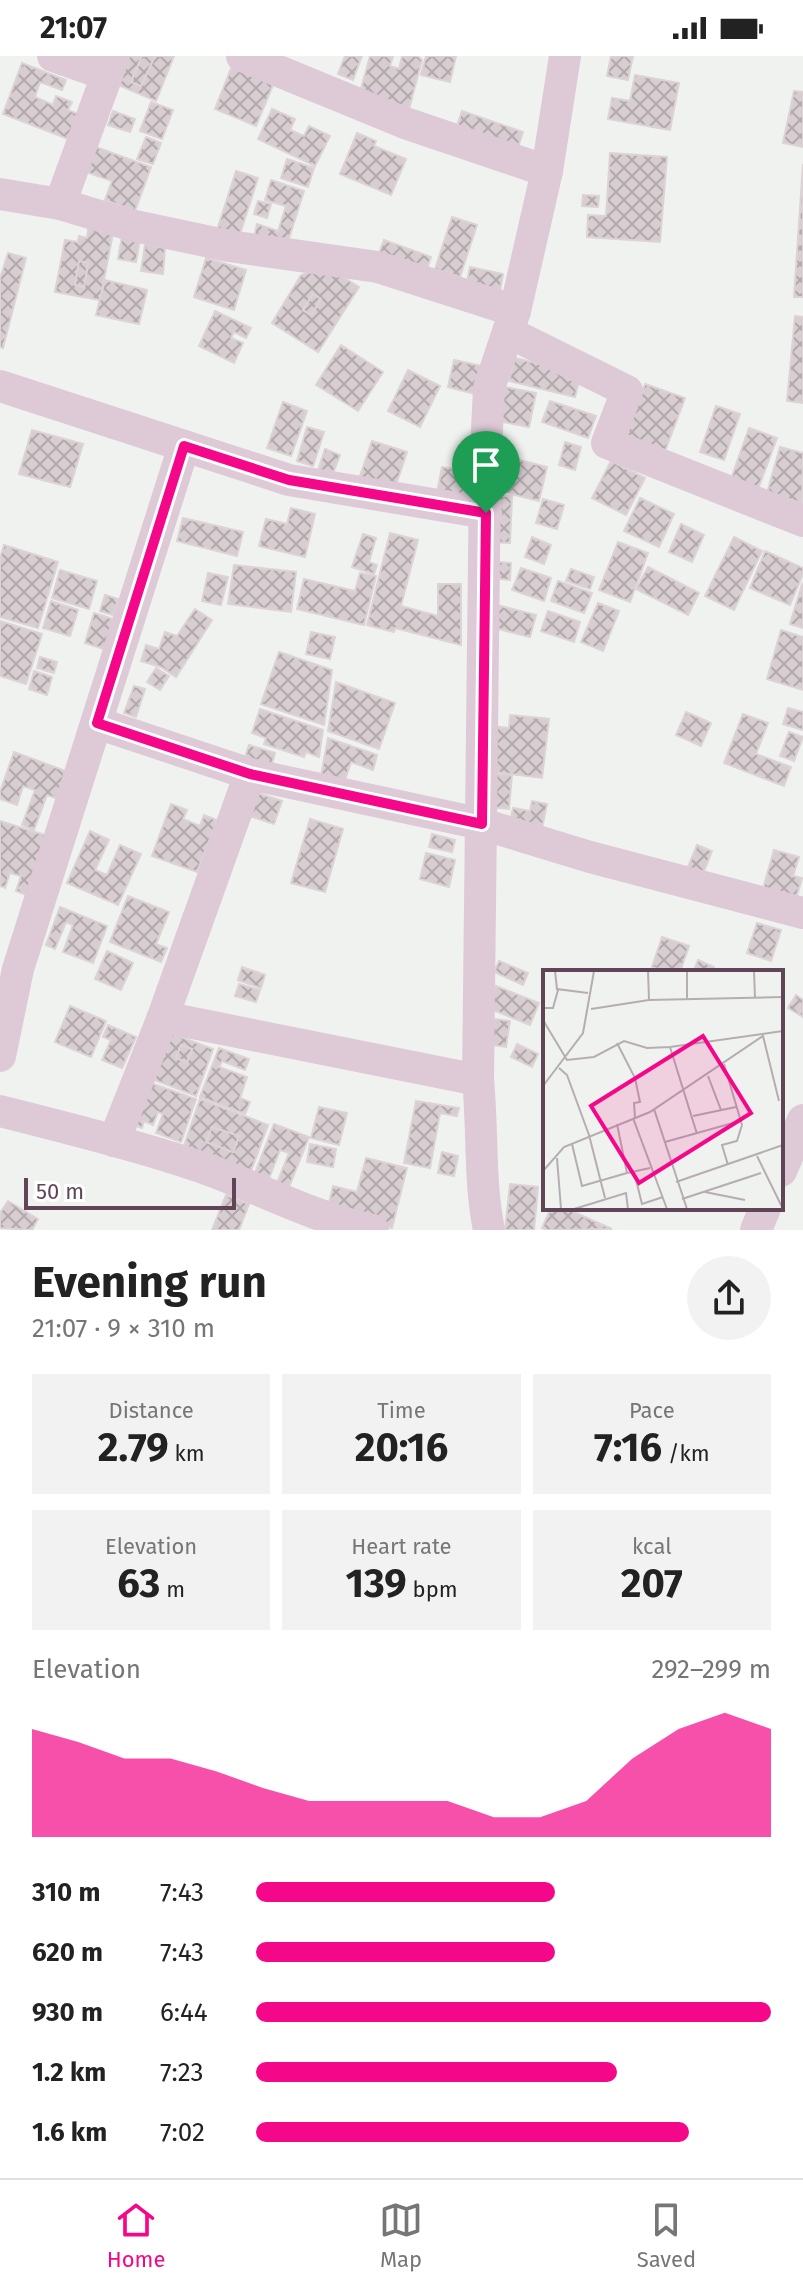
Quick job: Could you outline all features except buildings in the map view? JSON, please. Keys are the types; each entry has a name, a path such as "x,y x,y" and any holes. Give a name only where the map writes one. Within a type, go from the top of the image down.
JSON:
{"street":[{"path":"53,56 110,66 60,204"},
{"path":"242,56 405,123 547,171"},
{"path":"489,1230 482,1197 482,1121 478,1080 485,471 489,388 511,322 547,171 565,56"},
{"path":"0,194 60,204 130,225 229,246 378,267 511,322 627,391 607,443 803,521"},
{"path":"0,386 289,480 486,513"},
{"path":"0,1056 18,969 184,446"},
{"path":"97,723 250,774 482,824 590,857 803,913"},
{"path":"114,1141 163,1017 250,774"},
{"path":"163,1017 478,1080"},
{"path":"0,1111 200,1167 347,1225 373,1230"},
{"path":"783,1166 803,1120"},
{"path":"756,1230 764,1210"}],"route":[{"path":"184,446 289,480 486,513 482,824 250,774 97,723 184,446"}]}
